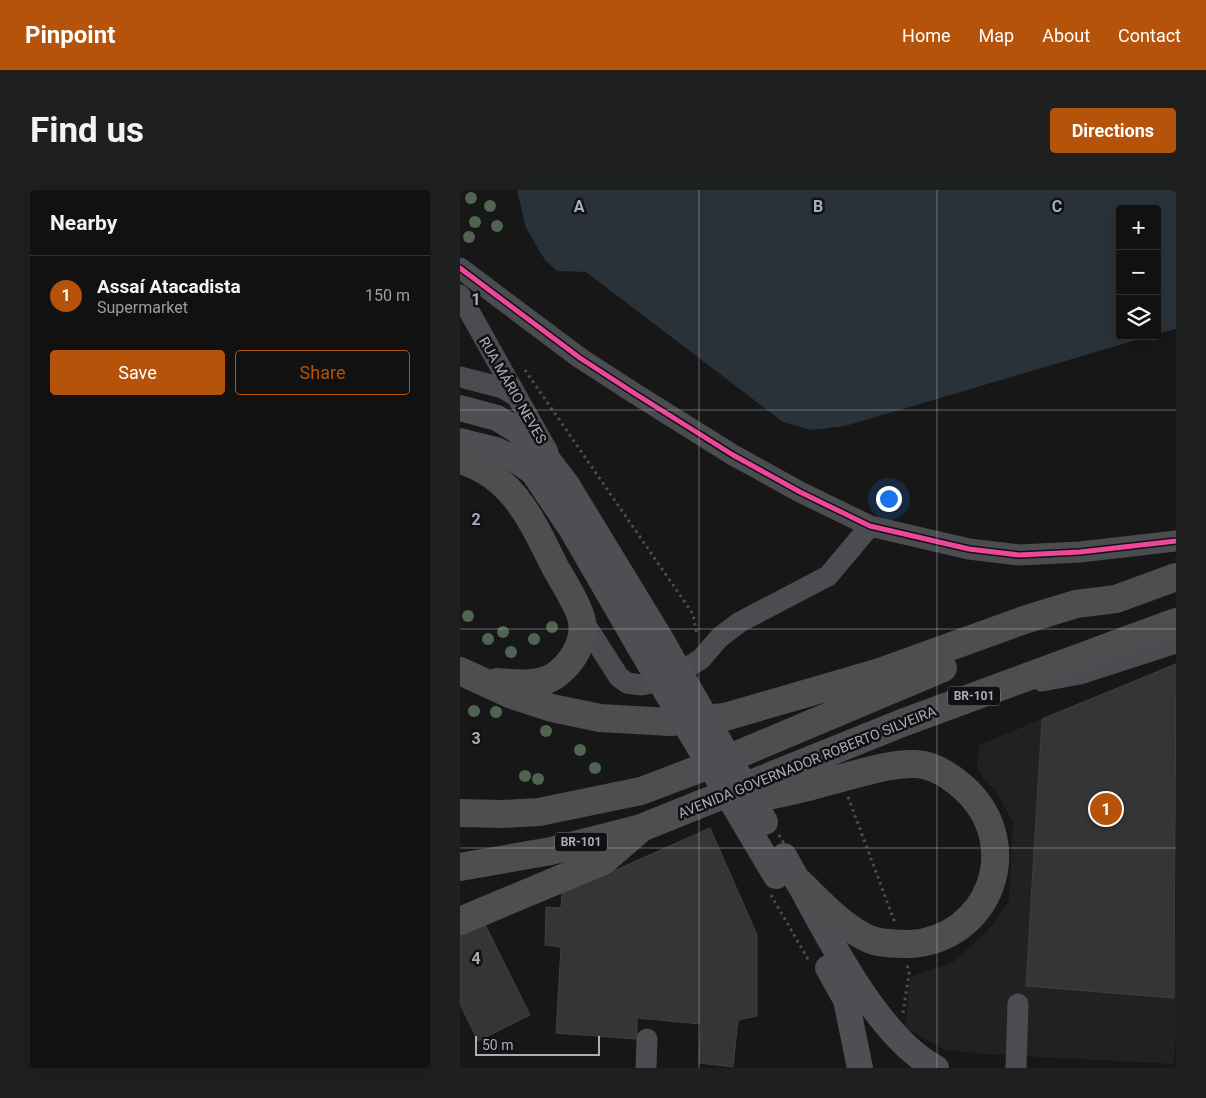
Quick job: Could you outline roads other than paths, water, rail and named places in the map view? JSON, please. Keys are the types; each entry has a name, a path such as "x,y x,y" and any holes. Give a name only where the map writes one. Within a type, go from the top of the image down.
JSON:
{"highway":[{"path":"460,460 479,465 505,483 544,544 582,621 582,637 574,656 559,673 541,682 519,684 497,682 461,672"},
{"path":"460,813 502,814 539,812 583,805 641,791 744,752 862,701 1116,599 1176,577"},
{"path":"461,672 512,695 552,708 600,718 670,722 725,716 880,672 1027,618 1076,604 1116,599"},
{"name":"AVENIDA GOVERNADOR ROBERTO SILVEIRA","path":"460,867 551,851 641,828 982,693 1176,622"},
{"path":"699,805 768,798 890,765 917,764 936,769 956,780 975,798 987,815 995,837 996,860 991,886 977,910 955,929 927,942 903,944 870,939 842,923 786,871"},
{"path":"460,921 603,861 641,828"}],"main road":[{"path":"460,408 497,418 516,428 538,448 567,485 649,641 786,871 847,968 880,1018 907,1054 936,1068"},
{"path":"460,441 496,450 513,458 533,472 649,641"},
{"path":"786,871 846,1000 860,1068"}],"street":[{"path":"460,268 580,358 642,398 733,455 800,492 870,526 969,549 1019,555 1080,552 1176,541"},
{"name":"RUA MÁRIO NEVES","path":"460,295 567,485"},
{"path":"460,377 503,388 516,396"},
{"path":"582,621 619,677 627,682 641,684 664,681 701,659 720,637 740,622 828,576 870,526"},
{"path":"982,693 1080,674 1176,643"},
{"path":"1016,1068 1018,1004"},
{"path":"646,1068 647,1039"}],"place":[{"name":"Assaí Atacadista","path":"1106,809"}]}
